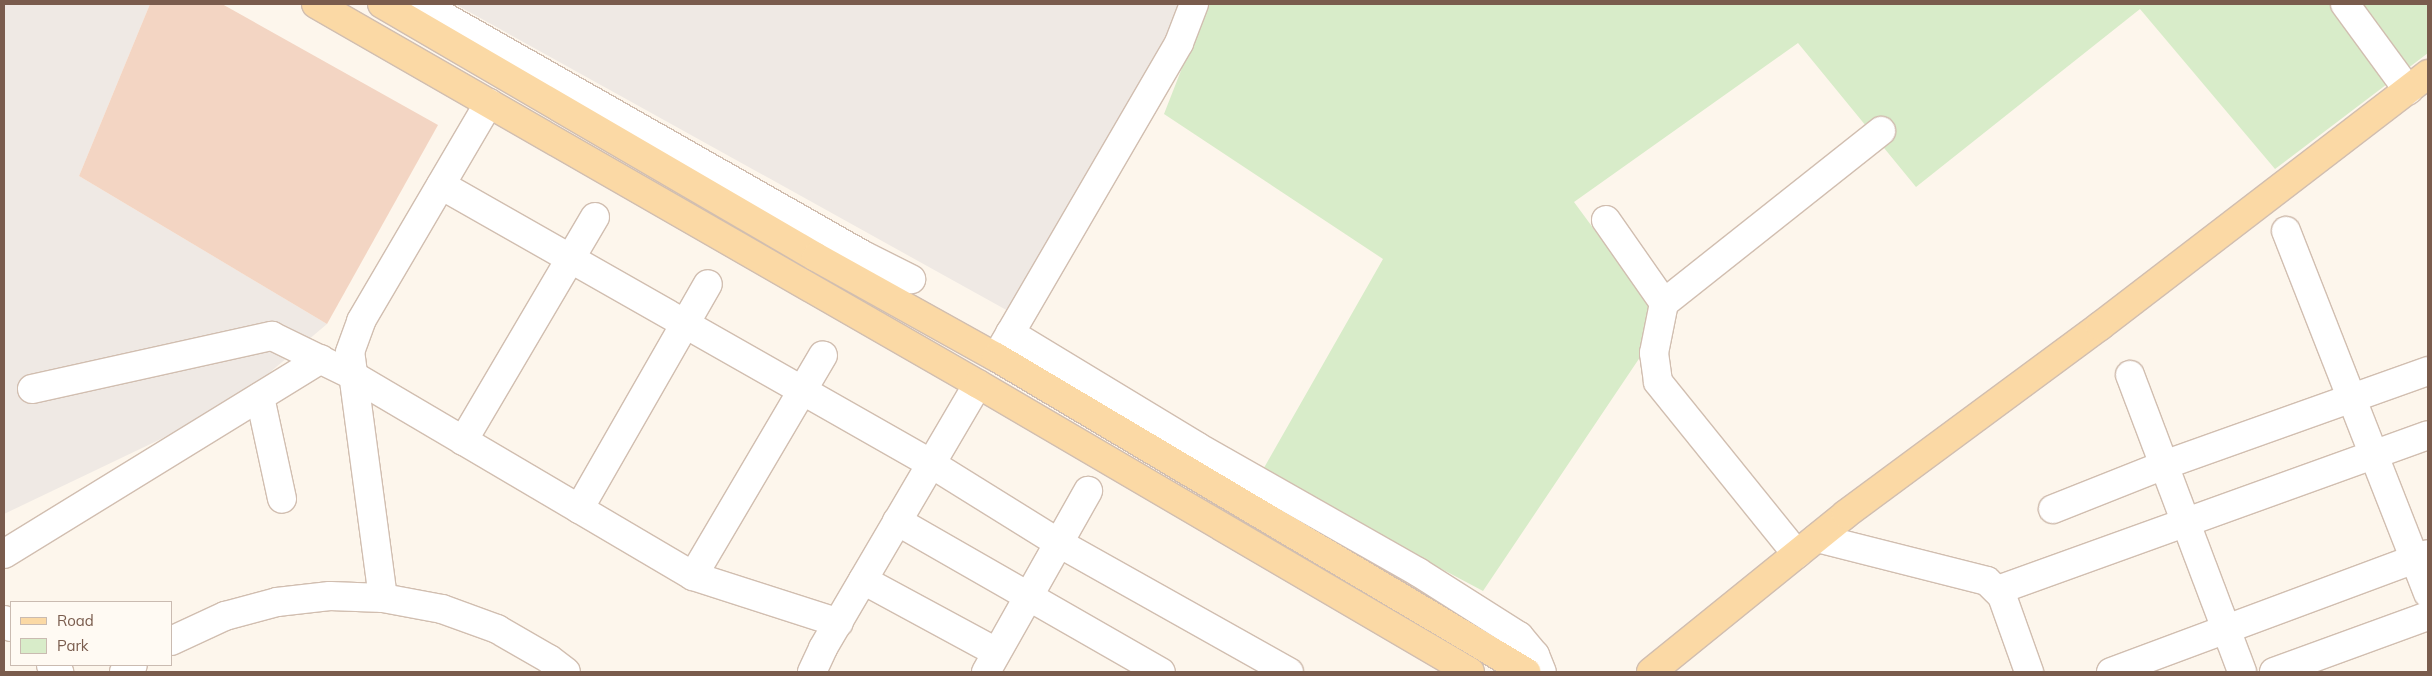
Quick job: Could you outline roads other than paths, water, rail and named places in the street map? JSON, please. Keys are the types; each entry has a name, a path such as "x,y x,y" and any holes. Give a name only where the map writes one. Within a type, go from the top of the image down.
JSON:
{"main road":[{"path":"316,4 802,285 978,384 1470,672"},
{"path":"382,4 816,257 846,260 996,357 1526,672"},
{"path":"1651,672 1807,546 2418,82"},
{"path":"802,285 816,257"}],"street":[{"path":"422,4 846,260 911,279"},
{"path":"996,357 1178,43 1194,4"},
{"path":"2345,4 2418,82"},
{"path":"383,598 350,352 361,321 489,103"},
{"path":"1881,131 1664,303 1654,353 1658,382 1807,546 1987,581 1998,590 2029,672"},
{"path":"441,185 684,326 930,464 1057,542 1289,672"},
{"path":"464,441 595,217"},
{"path":"1606,220 1664,303"},
{"path":"2286,231 2374,456 2421,556 2428,593"},
{"path":"579,509 708,284"},
{"path":"1010,333 1198,446 1418,572 1510,631 1535,655 1542,672"},
{"path":"32,389 272,336 352,375 693,576 839,623"},
{"path":"693,576 823,355"},
{"path":"4,554 321,359"},
{"path":"2053,509 2164,465 2352,400 2428,371"},
{"path":"2130,375 2242,672"},
{"path":"812,672 897,521 978,384"},
{"path":"260,397 282,499"},
{"path":"1998,590 2186,524 2428,435"},
{"path":"863,580 991,662 1057,542 1088,491"},
{"path":"897,521 1028,594 1161,672"},
{"path":"2111,672 2421,556"},
{"path":"172,641 225,616 277,602 330,596 383,598 442,609 497,629 549,659 566,672"},
{"path":"2274,672 2428,616"}]}
